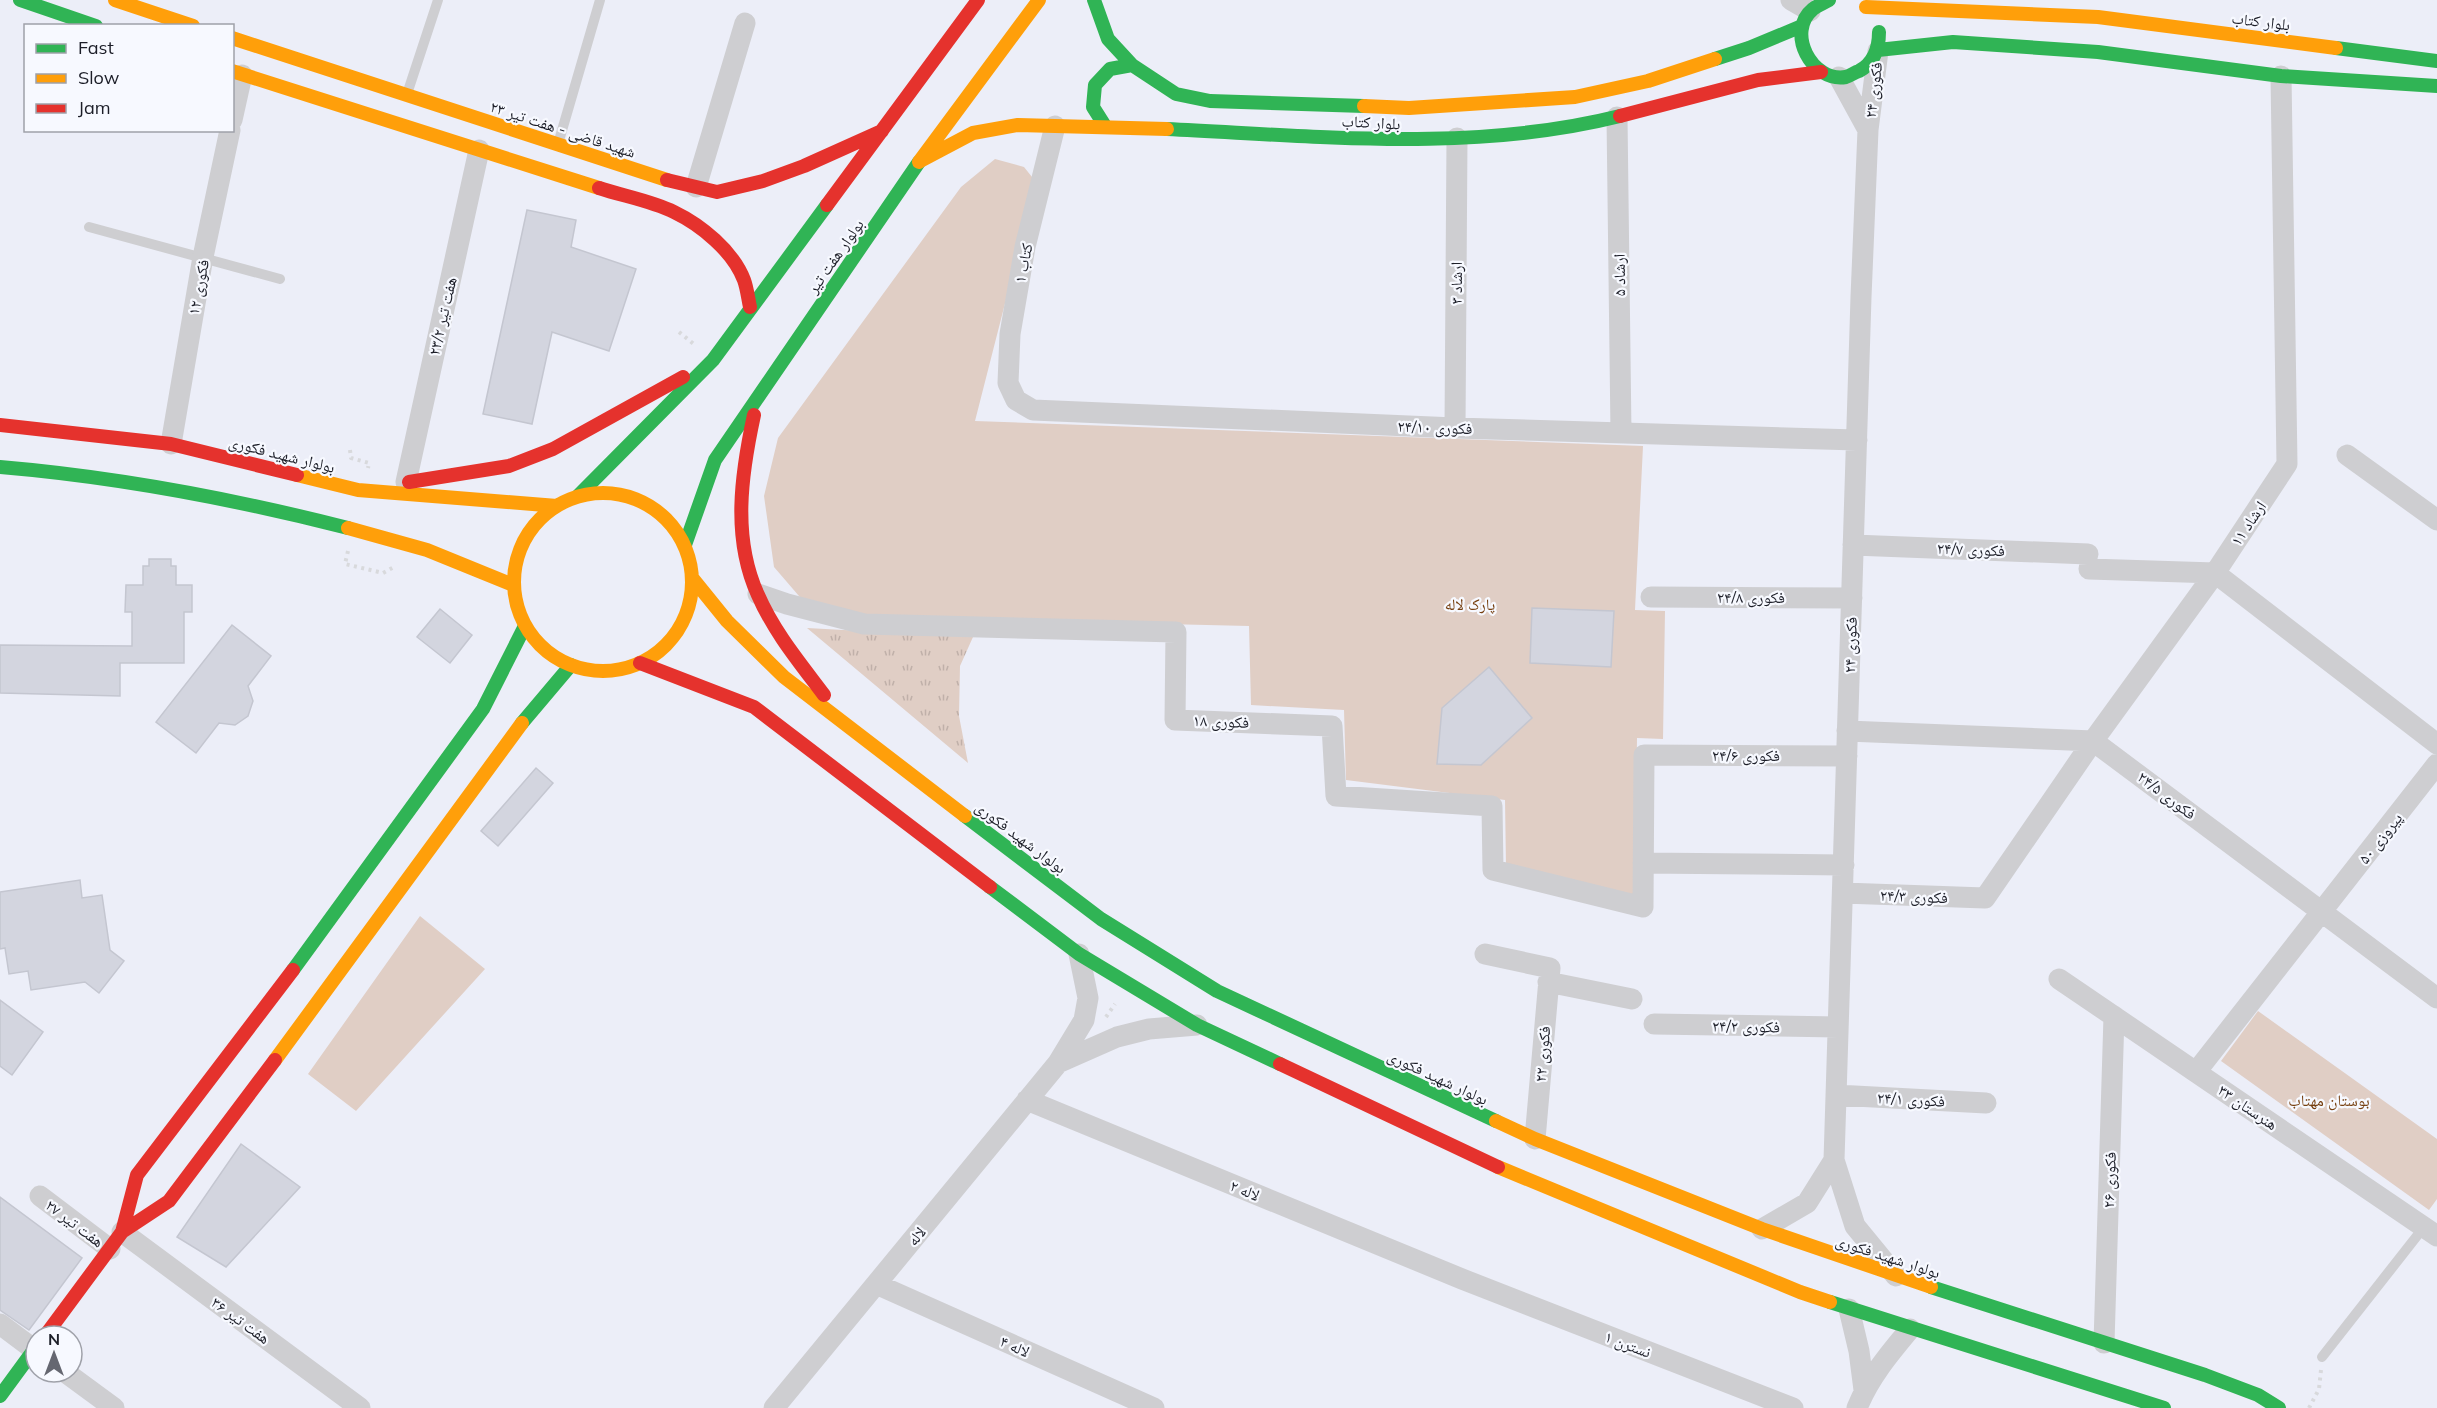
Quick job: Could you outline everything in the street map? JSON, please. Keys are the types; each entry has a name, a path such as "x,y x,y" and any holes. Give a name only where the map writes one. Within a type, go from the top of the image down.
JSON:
{"main road":[{"path":"20,0 90,24"},
{"path":"115,0 187,24"},
{"path":"578,496 713,360 978,0"},
{"name":"بولوار هفت تیر","path":"685,545 715,460 920,161 1040,0"},
{"name":"بلوار کتاب","path":"1094,0 1108,39 1132,65 1176,94 1210,101 1409,108 1575,97 1659,78 1749,48 1806,18 1821,3 1829,0"},
{"path":"1850,0 1866,7 1875,20 1880,34 1878,50 1953,42 2098,52 2281,76 2437,86"},
{"name":"بلوار کتاب","path":"1866,7 2098,17 2437,61"},
{"path":"1806,18 1801,44 1807,60 1830,75"},
{"name":"شهید قاضی - هفت تیر ۲۳","path":"234,39 557,145 696,187 719,198 804,166 882,131"},
{"name":"بلوار کتاب","path":"920,161 973,133 1018,125 1105,126 1407,140 1456,138 1579,126 1758,80 1858,73 1870,63 1878,50"},
{"path":"1105,126 1093,107 1095,85 1110,69 1132,65"},
{"path":"237,73 674,212 709,227 734,260 744,280 750,307"},
{"path":"358,489 509,466 553,449 713,360"},
{"path":"759,395 743,459 740,507 745,552 758,594 793,653 845,724"},
{"name":"بولوار شهید فکوری","path":"0,425 171,444 358,489 556,506"},
{"path":"0,467 57,472 162,487 346,527 427,550 513,585"},
{"path":"601,493 627,496 651,506 671,523 685,545 690,562 693,579 690,605 679,629 662,649 640,663 618,670 594,671 571,665 554,656 538,644 525,626 517,606 513,585 516,561 524,539 538,520 556,506 578,496 601,493"},
{"name":"بولوار شهید فکوری","path":"693,579 727,621 784,676 845,724 1101,919 1217,991 1535,1139 1762,1229 1896,1276 2205,1375 2258,1395 2279,1408"},
{"path":"116,1241 137,1175 320,952 483,709 525,626"},
{"path":"640,663 754,707 1079,954 1197,1025 1518,1176 1800,1292 2164,1408"},
{"path":"54,1324 116,1241 169,1201 342,970 515,731 571,665"},
{"path":"763,676 770,673 784,676"},
{"path":"750,693 754,707"},
{"path":"320,952 342,970"},
{"path":"0,1396 24,1364"}],"street":[{"path":"1791,0 1806,18"},
{"path":"696,187 745,23"},
{"name":"فکوری ۲۴","path":"1834,1160 1868,129 1878,50"},
{"path":"234,101 237,73"},
{"name":"فکوری ۲۴","path":"1830,75 1868,129"},
{"name":"ارشاد ۱۱","path":"1985,898 2093,741 2215,573 2287,464 2281,76"},
{"name":"ارشاد ۵","path":"1617,117 1621,433"},
{"name":"کتاب ۱","path":"1016,400 1008,383 1010,334 1025,247 1055,126"},
{"name":"فکوری ۱۲","path":"171,444 203,257 230,132"},
{"name":"ارشاد ۳","path":"1455,428 1456,138"},
{"name":"هفت تیر ۲۳/۲","path":"406,482 479,150"},
{"name":"فکوری ۲۴/۱۰","path":"1016,400 1033,410 1455,428 1857,440"},
{"path":"2347,455 2437,520"},
{"name":"فکوری ۲۴/۷","path":"1853,545 2088,561 2215,573"},
{"path":"2215,573 2437,744"},
{"name":"فکوری ١٨","path":"758,594 864,624 1176,632 1175,720 1332,726 1336,796 1492,806 1493,870 1642,907 1643,863"},
{"name":"فکوری ۲۴/۸","path":"1651,597 1852,598"},
{"path":"1847,731 2093,741"},
{"name":"فکوری ۲۴/۵","path":"2093,741 2437,999"},
{"name":"فکوری ۲۴/۶","path":"1643,863 1644,754 1847,756"},
{"name":"پیروزی ۵۰","path":"2196,1072 2437,764"},
{"path":"1643,863 1844,865"},
{"name":"فکوری ۲۴/۳","path":"1843,893 1985,898"},
{"name":"لاله","path":"774,1408 1058,1063 1084,1020 1088,998 1079,954"},
{"path":"1485,954 1632,999"},
{"name":"فکوری ۲۲","path":"1535,1139 1549,975"},
{"name":"هنرستان ۳۳","path":"2059,979 2196,1072 2433,1224"},
{"name":"فکوری ۲۶","path":"2104,1343 2114,1016"},
{"name":"فکوری ۲۴/۲","path":"1654,1024 1838,1027"},
{"name":"لاله","path":"1058,1063 1128,1034 1149,1029 1197,1025"},
{"name":"فکوری ۲۴/۱","path":"1836,1095 1986,1103"},
{"name":"لاله ۲","path":"1027,1100 1462,1279"},
{"path":"1762,1229 1807,1203 1834,1160"},
{"path":"1834,1160 1855,1226 1896,1276"},
{"name":"هفت تیر ۲۷","path":"40,1196 116,1241"},
{"name":"هفت تیر ۳۶","path":"116,1241 360,1408"},
{"name":"نسترن ۱","path":"1462,1279 1793,1408"},
{"name":"لاله ۴","path":"876,1284 1154,1408"},
{"path":"1849,1309 1859,1351 1860,1399"},
{"path":"0,1324 24,1338"},
{"path":"1860,1399 1887,1357 1911,1329"},
{"path":"81,1384 114,1408"}],"lane":[{"path":"407,95 438,0"},
{"path":"557,145 600,0"},
{"path":"89,227 280,279"},
{"path":"2322,1357 2433,1224"}],"path":[{"path":"350,450 351,458 369,463"},
{"path":"345,564 383,573"},
{"path":"2309,1408 2319,1389 2322,1357"}],"green space":[{"name":"پارک لاله","path":"995,159 1024,167 1036,182 975,421 1643,446 1635,610 1665,611 1663,739 1637,738 1635,895 1506,867 1505,800 1346,780 1344,710 1251,705 1249,626 865,617 805,603 774,567 764,496 778,438 961,187"},
{"path":"807,628 973,637 960,666 959,716 968,763"},
{"path":"420,916 485,969 356,1111 308,1074"},
{"name":"بوستان مهتاب","path":"2258,1011 2437,1139 2437,1199 2429,1210 2221,1061"}],"building":[{"path":"527,210 576,220 571,247 636,269 609,351 552,332 532,424 483,414"},
{"path":"149,559 171,559 171,566 176,566 176,585 192,585 192,612 184,612 184,663 120,663 120,696 0,693 0,645 132,646 132,612 125,612 126,585 143,585 143,566 149,566"},
{"path":"1532,608 1614,611 1611,667 1530,663"},
{"path":"440,609 472,635 450,663 417,637"},
{"path":"232,625 271,656 248,686 253,701 248,716 235,725 219,723 196,753 156,722"},
{"path":"1489,667 1532,718 1481,765 1437,764 1442,708"},
{"path":"536,768 553,783 498,846 481,831"},
{"path":"80,880 82,898 102,895 110,950 124,961 99,993 85,982 31,990 28,971 9,974 5,948 0,949 0,892"},
{"path":"0,1000 43,1032 12,1075 0,1066"},
{"path":"241,1144 300,1187 226,1267 177,1237"},
{"path":"0,1197 82,1258 33,1324 24,1324 24,1327 0,1310"}],"traffic: fast":[{"path":"20,0 90,24"},
{"path":"1094,0 1108,39 1132,65 1176,94 1210,101 1364,106"},
{"path":"1829,0 1813,9 1805,19 1802,30 1802,42 1806,54 1823,72 1834,77 1846,77 1864,68 1875,54 1879,32"},
{"path":"1715,59 1802,26"},
{"path":"1878,50 1953,42 2098,52 2281,76 2437,86"},
{"path":"2336,48 2437,61"},
{"path":"1105,126 1093,107 1095,85 1110,69 1132,65"},
{"path":"1167,129 1337,138 1451,138 1508,135 1620,116"},
{"path":"685,545 715,460 919,162"},
{"path":"578,496 713,360 827,205"},
{"path":"0,467 176,490 348,528"},
{"path":"293,970 483,709 525,626"},
{"path":"522,723 571,665"},
{"path":"965,816 1101,919 1217,991 1496,1121"},
{"path":"990,887 1079,954 1197,1025 1280,1064"},
{"path":"1931,1287 2205,1375 2258,1395 2279,1408"},
{"path":"1830,1302 2164,1408"},
{"path":"0,1396 24,1363"}],"traffic: slow":[{"path":"115,0 187,24"},
{"path":"919,162 1039,0"},
{"path":"1866,7 2098,17 2336,48"},
{"path":"234,39 667,180"},
{"path":"1364,106 1409,108 1575,97 1648,81 1715,59"},
{"path":"234,72 599,188"},
{"path":"920,161 973,133 1018,125 1167,129"},
{"path":"297,475 358,490 557,506"},
{"path":"603,493 637,500 666,519 685,548 692,582 685,616 666,645 637,664 603,671 569,664 540,645 521,616 514,582 521,548 540,519 569,500 603,493"},
{"path":"348,528 427,550 513,585"},
{"path":"693,579 727,621 784,677 965,816"},
{"path":"275,1060 522,723"},
{"path":"1496,1121 1535,1139 1762,1229 1931,1287"},
{"path":"1498,1167 1800,1292 1830,1302"}],"traffic: jam":[{"path":"827,205 978,0"},
{"path":"1620,116 1758,80 1821,72"},
{"path":"667,180 717,192 763,181 804,166 882,131"},
{"path":"599,188 665,208 684,217 705,232 724,249 739,269 745,283 750,307"},
{"path":"409,482 509,466 553,449 683,377"},
{"path":"754,415 745,460 741,506 742,529 750,573 764,609 788,647 824,695"},
{"path":"0,425 171,444 297,475"},
{"path":"640,663 754,707 990,887"},
{"path":"122,1232 137,1175 293,970"},
{"path":"54,1324 122,1232 169,1201 275,1060"},
{"path":"1280,1064 1498,1167"}]}
